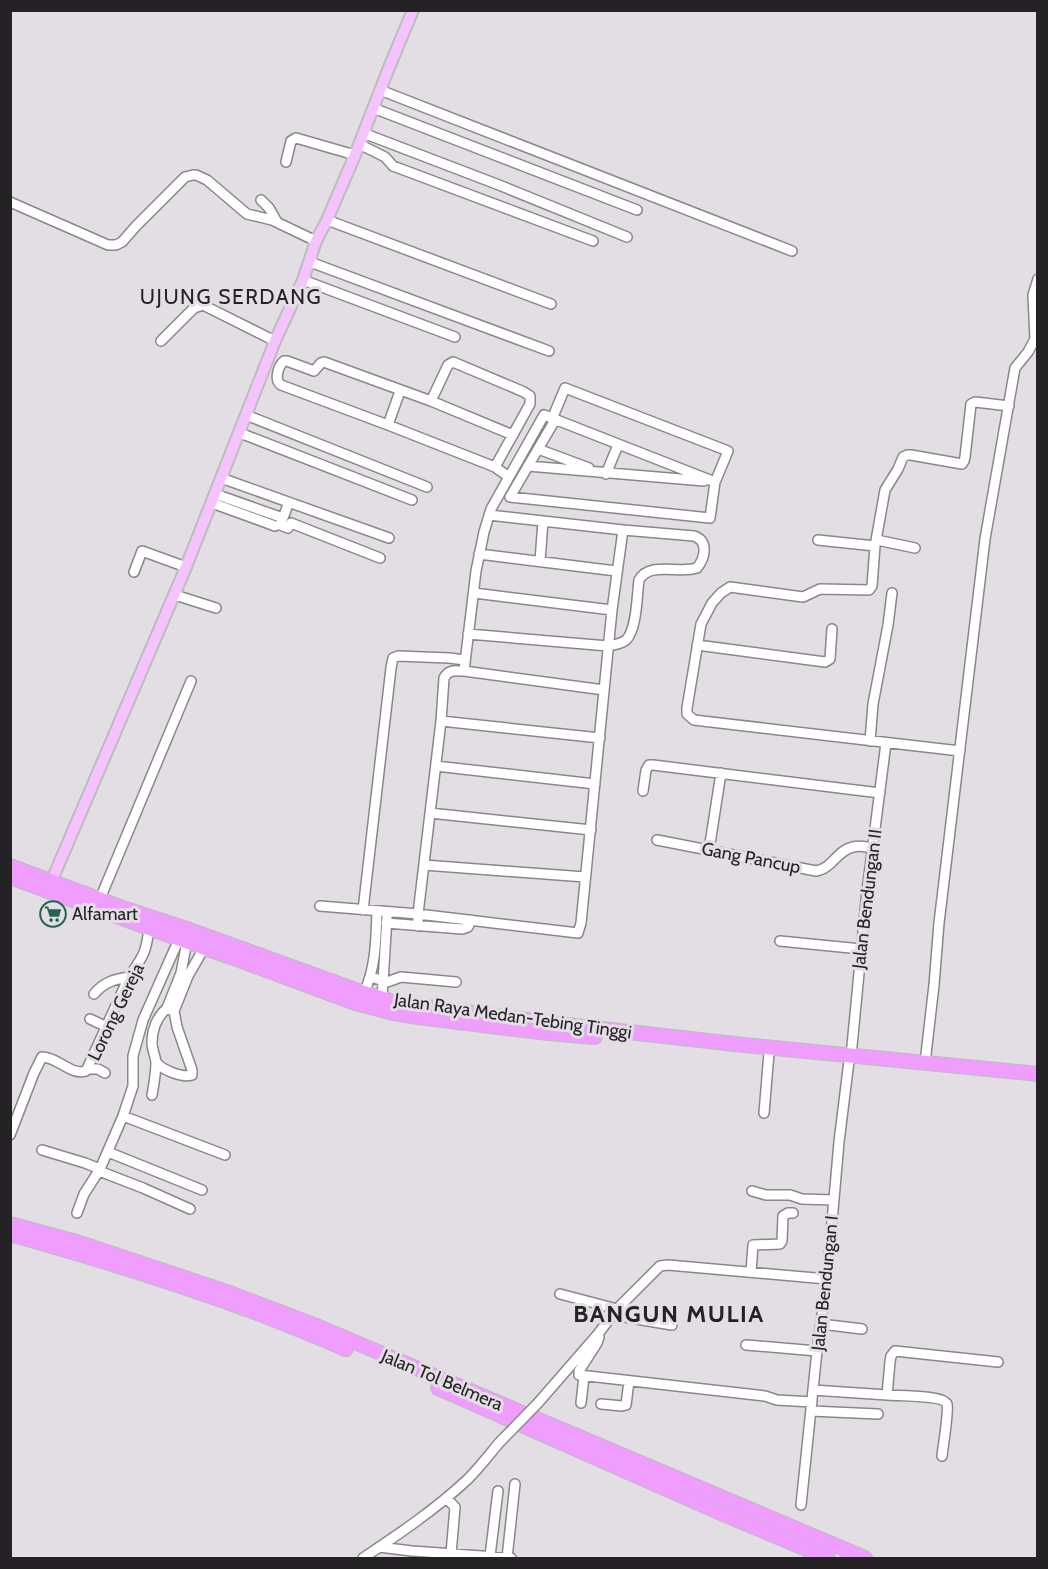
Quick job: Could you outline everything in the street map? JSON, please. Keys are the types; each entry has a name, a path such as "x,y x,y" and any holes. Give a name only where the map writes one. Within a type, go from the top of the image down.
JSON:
{"highway":[{"name":"Jalan Raya Medan-Tebing Tinggi","path":"10,866 52,880 260,962 282,976 355,1004 398,1014 548,1033 1038,1074"},
{"name":"Jalan Raya Medan-Tebing Tinggi","path":"10,877 204,948 241,955"},
{"name":"Jalan Raya Medan-Tebing Tinggi","path":"260,962 277,961 364,993 413,1006 1038,1080"},
{"name":"Jalan Tol Belmera","path":"10,1224 80,1243 227,1292 303,1327"},
{"name":"Jalan Tol Belmera","path":"10,1234 76,1252 317,1332 865,1558"},
{"name":"Jalan Tol Belmera","path":"317,1332 390,1367 828,1558"}],"main road":[{"path":"52,880 186,567 275,341 303,280 316,241 355,155 413,10"}],"street":[{"path":"380,90 792,251"},
{"path":"374,108 637,210"},
{"path":"286,162 291,141 296,138 355,155"},
{"path":"361,138 499,185 627,237"},
{"path":"361,138 393,166 593,242"},
{"path":"10,202 108,245 116,245 126,239 135,226 185,177 196,175 207,180 247,214 277,222 316,241"},
{"path":"261,200 277,222"},
{"path":"327,220 551,304"},
{"path":"310,262 549,351"},
{"path":"926,1063 939,923 985,539 1015,368 1035,339 1033,295 1038,279"},
{"path":"303,280 455,337"},
{"path":"161,340 194,308 203,305 275,341"},
{"path":"464,671 479,554 490,512 509,478 503,472 388,424 280,385 277,379 281,363 287,361 314,371 324,362 431,401 513,435"},
{"path":"431,401 448,365 453,362 530,396 530,404 513,435 503,472"},
{"path":"566,388 728,451 716,481 710,518 510,497 538,449 566,388"},
{"path":"388,424 400,391"},
{"path":"960,751 706,722 691,718 687,714 687,708 701,624 712,603 726,589 806,597 820,589 866,591 871,589 885,490 903,457 907,454 962,464 965,457 971,404 975,402 1009,406"},
{"path":"246,415 428,487"},
{"path":"503,472 544,415 716,481"},
{"path":"240,433 412,500"},
{"path":"604,473 618,445"},
{"path":"538,449 604,473"},
{"path":"528,466 716,481"},
{"path":"221,478 389,538"},
{"path":"213,498 283,518"},
{"path":"213,498 275,526"},
{"path":"289,501 280,525 288,528 291,523 380,558"},
{"path":"468,634 608,646 621,643 633,629 639,580 643,573 664,569 685,571 697,568 703,558 705,548 700,538 694,536 543,521 490,512"},
{"path":"540,561 543,521"},
{"path":"320,906 418,914 578,933 581,923 608,646 622,530"},
{"path":"818,540 915,548"},
{"path":"134,572 142,551 186,567"},
{"path":"479,554 616,571"},
{"path":"474,593 612,610"},
{"path":"870,741 873,704 892,593"},
{"path":"174,595 216,608"},
{"path":"697,645 825,662 830,658 832,629"},
{"path":"363,910 393,658 398,656 465,660"},
{"path":"418,926 446,674 451,670 464,671 604,690"},
{"path":"100,899 191,681"},
{"path":"441,721 600,738"},
{"name":"Jalan Bendungan II","path":"850,1059 886,743"},
{"path":"643,791 649,765 880,793"},
{"path":"436,766 595,784"},
{"path":"709,850 722,773"},
{"path":"430,813 591,830"},
{"name":"Gang Pancup","path":"657,840 816,871 824,869 837,856 851,847 873,848"},
{"path":"424,865 585,877"},
{"path":"364,993 371,977 376,945 377,911"},
{"path":"382,998 387,912"},
{"path":"386,923 462,929 468,927 471,920"},
{"name":"Lorong Gereja","path":"10,1135 42,1057 48,1057 78,1072 88,1069 129,976 145,953 148,928"},
{"path":"183,940 184,975"},
{"path":"77,1213 84,1194 108,1152 123,1116 133,1086 133,1056 143,1020 183,940"},
{"path":"780,941 861,949"},
{"path":"152,1095 156,1062 152,1043 154,1027 160,1015 170,1010 184,975 204,948"},
{"path":"94,994 101,986 129,976"},
{"path":"371,977 382,981 401,977 456,982"},
{"path":"156,1062 160,1067 187,1076 192,1075 170,1010"},
{"path":"90,1019 107,1027"},
{"path":"764,1113 770,1053"},
{"name":"Jalan Bendungan I","path":"801,1505 839,1142 850,1059"},
{"path":"88,1069 98,1069 105,1073"},
{"path":"123,1116 225,1155"},
{"path":"42,1150 85,1163 190,1209"},
{"path":"108,1152 202,1190"},
{"path":"752,1191 766,1195 789,1195 802,1199 834,1200"},
{"path":"751,1272 753,1245 780,1244 783,1216 793,1213"},
{"path":"363,1558 429,1512 470,1477 615,1312 656,1269 663,1265 826,1279"},
{"path":"560,1294 615,1312 672,1325"},
{"path":"821,1324 862,1329"},
{"path":"598,1334 599,1338 578,1372 579,1375 765,1396 811,1407 878,1414"},
{"path":"746,1345 817,1351"},
{"path":"887,1395 891,1356 895,1351 998,1362"},
{"path":"581,1403 585,1376"},
{"path":"601,1404 626,1405 629,1381"},
{"path":"813,1390 937,1398 945,1401 947,1408 942,1456"},
{"path":"379,1547 509,1558 515,1484"},
{"path":"490,1556 498,1491"},
{"path":"446,1498 455,1507 451,1554"}],"place":[{"name":"Alfamart","path":"53,914"}],"district":[{"name":"UJUNG SERDANG","path":"231,297"},
{"name":"BANGUN MULIA","path":"669,1314"}]}
